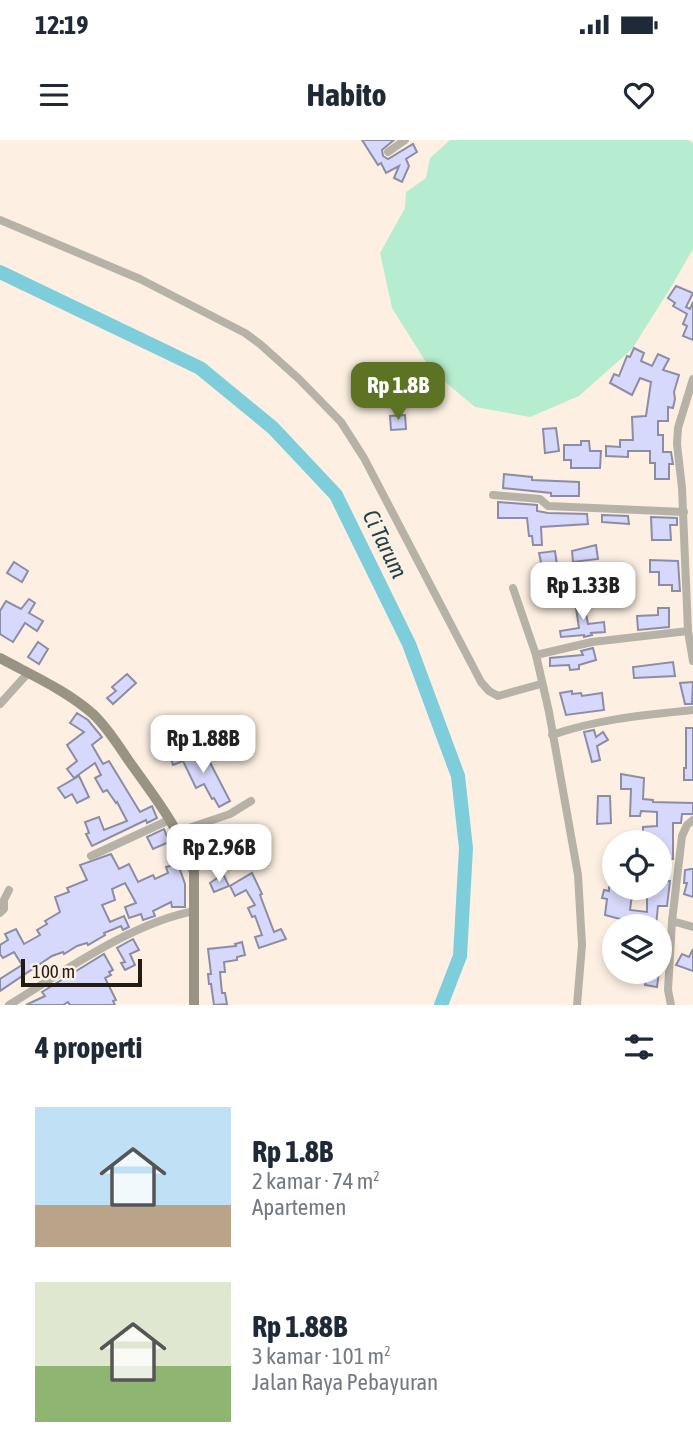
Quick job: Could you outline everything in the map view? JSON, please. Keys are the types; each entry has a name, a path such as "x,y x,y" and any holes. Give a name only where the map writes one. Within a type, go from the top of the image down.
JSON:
{"main road":[{"path":"0,658 68,696 102,723 177,832 188,852 194,872 194,1005"}],"street":[{"path":"388,152 405,140"},
{"path":"0,220 139,279 245,333 260,344 341,422 364,458 481,682 498,696 541,684"},
{"path":"693,379 678,428 677,444 683,494 688,631 693,661"},
{"path":"683,494 693,494"},
{"path":"493,495 540,499 548,506 684,512"},
{"path":"513,588 536,655 580,892 582,945 578,1005"},
{"path":"536,655 592,642 688,631"},
{"path":"0,704 28,673"},
{"path":"552,735 621,718 693,710"},
{"path":"177,832 230,814 251,801"},
{"path":"91,856 169,820"},
{"path":"693,820 682,835 672,921 693,927"},
{"path":"0,912 4,909 4,900 9,890"},
{"path":"9,1005 78,963 148,926 195,911"},
{"path":"668,984 671,1005"}],"green space":[{"path":"450,140 688,140 693,143 693,249 671,287 632,349 579,396 530,417 475,407 431,370 392,308 380,253 405,208 406,192 426,178 430,158"}],"building":[{"path":"362,140 394,140 382,150 383,156 388,159 413,144 417,152 406,159 409,166 402,182 394,178 399,166 386,173"},
{"path":"676,286 693,293 686,307 690,309 693,302 693,340 683,336 687,326 683,324 687,314 673,306 675,303 668,298"},
{"path":"634,348 644,353 641,361 652,366 658,354 669,359 663,370 679,375 673,408 668,407 668,421 658,421 658,435 663,435 663,452 671,452 673,464 669,464 669,479 655,479 655,463 650,463 650,451 628,451 628,457 606,456 606,446 620,447 620,440 633,440 632,417 646,416 651,382 640,378 632,395 610,383 614,374 619,376 627,356 630,357"},
{"path":"405,415 406,429 391,430 390,416"},
{"path":"556,428 559,451 545,453 543,429"},
{"path":"581,441 589,441 590,451 601,451 600,468 571,468 571,460 564,460 564,445 581,445"},
{"path":"504,474 532,477 532,480 579,482 579,496 551,496 551,493 503,488"},
{"path":"498,502 537,505 537,511 548,513 587,514 588,524 541,527 542,545 533,545 527,518 498,518"},
{"path":"602,515 628,516 629,524 602,522"},
{"path":"651,517 677,518 677,525 670,525 671,540 652,540"},
{"path":"596,545 598,559 573,562 572,551"},
{"path":"555,551 557,565 542,567 539,553"},
{"path":"650,560 678,561 680,591 672,591 672,585 659,585 659,572 650,572"},
{"path":"14,562 28,571 22,582 7,573"},
{"path":"582,594 588,624 604,622 605,632 591,633 592,635 584,637 561,637 560,631 579,628 574,595"},
{"path":"29,599 35,603 29,613 43,621 37,631 25,623 13,642 0,634 0,611 6,601 21,609"},
{"path":"658,608 669,608 669,627 638,630 637,616 658,615"},
{"path":"38,642 48,649 39,664 28,657"},
{"path":"593,648 596,660 579,665 579,669 570,670 569,665 550,666 550,658 583,655 581,651"},
{"path":"673,662 675,676 634,678 633,667"},
{"path":"127,674 136,683 113,704 107,698 116,691 112,687"},
{"path":"693,682 692,704 685,704 680,683"},
{"path":"572,691 572,694 581,693 582,696 602,693 604,710 566,715 560,693"},
{"path":"77,713 88,720 102,737 92,745 103,764 109,761 140,812 152,806 157,818 147,823 146,820 92,846 86,834 89,833 85,822 99,817 104,830 127,821 117,802 107,790 103,792 95,778 101,775 95,763 74,778 67,769 77,761 67,745 84,732 70,723"},
{"path":"686,728 693,728 693,780 684,780"},
{"path":"594,730 596,737 603,732 608,740 597,746 600,760 592,762 584,732"},
{"path":"192,749 195,755 204,751 230,801 219,807 204,784 196,788 183,761 173,765 171,758"},
{"path":"621,774 644,778 643,799 653,802 693,803 693,814 682,814 681,823 673,823 673,859 672,830 643,830 643,827 657,826 657,812 641,811 640,816 630,816 631,789 621,789"},
{"path":"79,776 89,797 77,803 72,794 65,798 58,788"},
{"path":"598,796 610,796 611,823 597,824"},
{"path":"164,829 169,842 153,849 147,837"},
{"path":"220,844 225,854 205,864 200,854"},
{"path":"111,854 119,869 129,864 138,882 153,875 155,879 168,873 166,867 178,864 185,884 185,907 172,907 171,902 153,911 155,916 143,920 141,914 129,918 125,907 136,903 125,883 112,889 115,900 102,905 110,922 124,916 129,927 123,930 121,926 104,933 105,935 88,945 77,946 64,954 63,952 52,956 0,991 0,979 22,965 14,952 3,958 0,954 0,945 8,940 5,934 16,929 24,944 40,935 37,930 47,924 45,921 60,912 55,897 69,892 67,888 87,880 80,865"},
{"path":"693,869 693,897 684,894 687,883 684,883 685,870"},
{"path":"252,873 274,932 281,929 286,939 259,948 255,937 262,935 255,916 252,917 248,908 255,905 246,890 235,896 230,886"},
{"path":"223,874 229,886 214,892 210,883"},
{"path":"607,900 631,900 630,910 647,912 647,900 668,900 667,906 658,906 657,914 605,914"},
{"path":"133,939 139,950 130,954 135,965 125,970 121,963 125,962 117,948"},
{"path":"242,942 245,955 237,957 237,960 224,962 225,972 220,972 222,993 225,993 227,1004 214,1005 209,984 208,974 211,974 208,949 236,946 235,944"},
{"path":"693,949 693,971 676,965 682,954 689,957"},
{"path":"104,954 113,970 109,972 111,975 105,978 116,1000 113,1001 115,1005 70,1005 68,1002 63,1005 26,1005 45,996 42,992"}],"waterway":[{"name":"Ci Tarum","path":"0,272 200,368 273,428 336,495 409,644 458,776 466,848 460,956 441,1005"}]}
